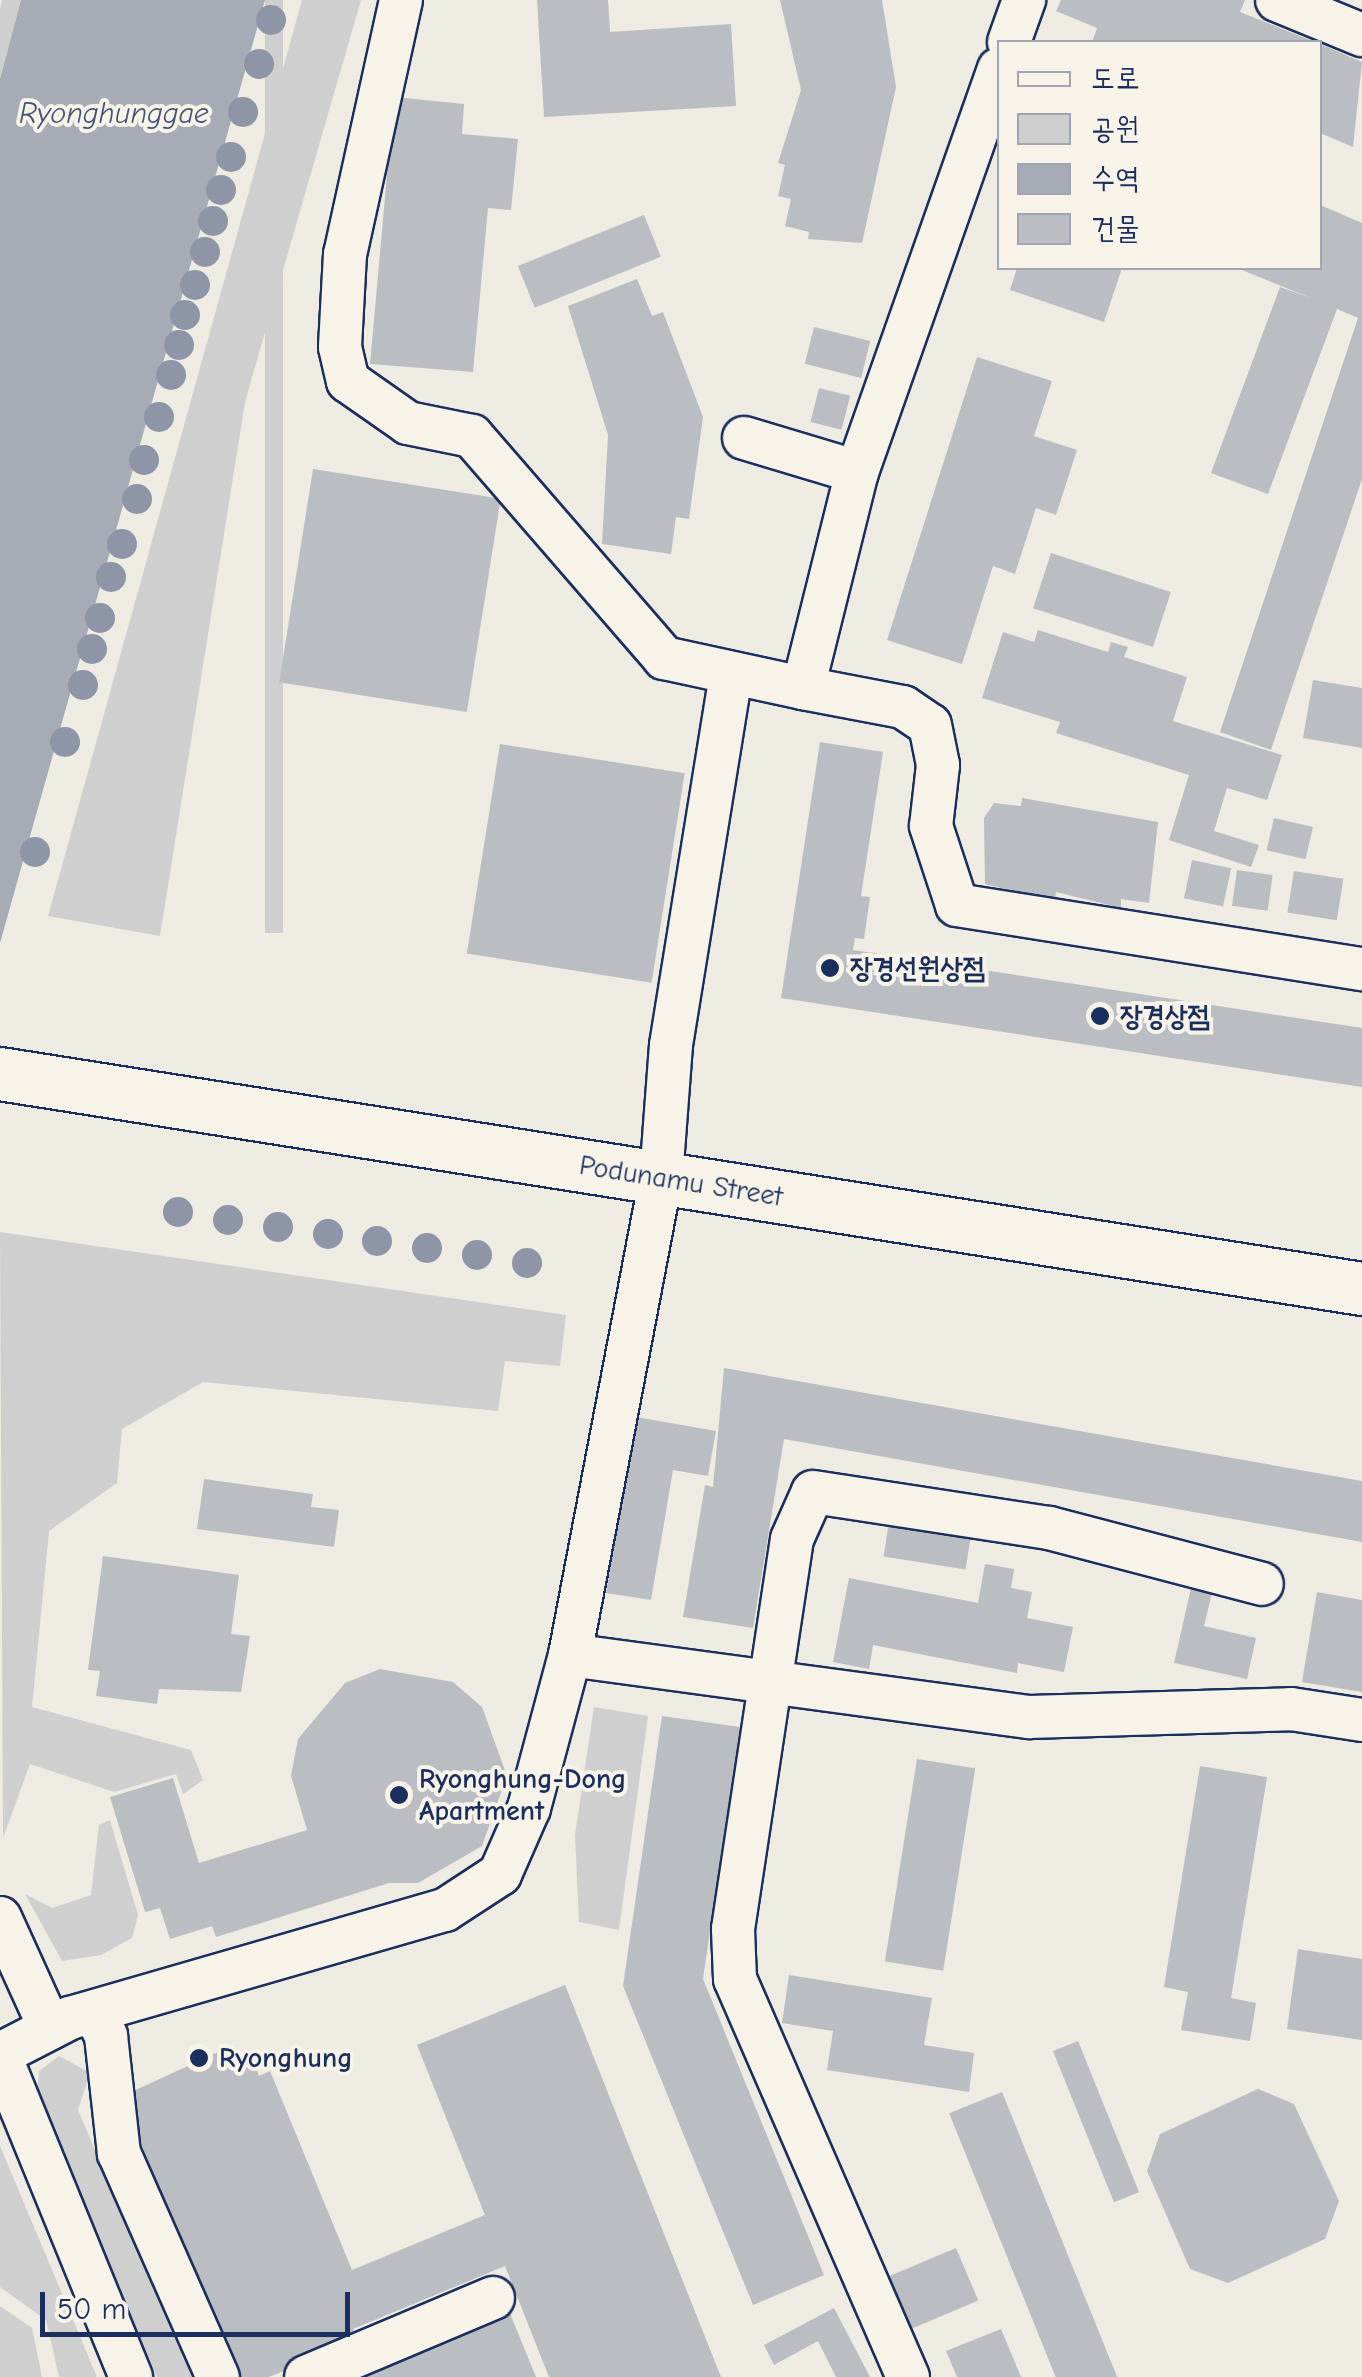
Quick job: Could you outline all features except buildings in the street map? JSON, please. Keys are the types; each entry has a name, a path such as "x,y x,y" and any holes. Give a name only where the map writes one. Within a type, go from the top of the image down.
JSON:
{"main road":[{"name":"Podunamu Street","path":"1,1074 1362,1289"}],"street":[{"path":"400,0 344,254 340,348 348,382 408,423 472,436 642,643 730,675 903,707 930,725 938,766 931,826 957,905 1362,969"},
{"path":"1010,40 1024,0"},
{"path":"1277,0 1362,35"},
{"path":"803,688 857,472 997,77"},
{"path":"744,438 857,472"},
{"path":"132,2377 0,2055 50,2028 94,2012 445,1910 500,1874 530,1808 570,1655 661,1178 671,1045 730,675"},
{"path":"908,2377 735,1979 733,1930 792,1539 813,1492 1049,1528 1262,1584"},
{"path":"570,1655 1028,1717 1292,1709 1362,1720"},
{"path":"0,1918 50,2028"},
{"path":"94,2012 106,2036 120,2154 218,2377"},
{"path":"306,2377 493,2298"}],"green space":[{"path":"2,0 21,0 0,79 0,10"},
{"path":"265,0 283,0 283,933 265,933"},
{"path":"302,0 361,0 245,402 160,936 48,916"},
{"path":"0,1232 566,1315 560,1366 505,1361 498,1411 203,1382 122,1429 117,1483 49,1531 32,1707 191,1750 203,1780 183,1794 176,1774 114,1792 30,1764 3,1838"},
{"path":"594,1707 648,1716 619,1930 579,1922 575,1835"},
{"path":"110,1820 138,1915 132,1938 101,1955 62,1961 25,1894 52,1908 91,1895 99,1825"},
{"path":"59,2056 90,2073 78,2110 192,2377 157,2377 37,2095 39,2071"},
{"path":"0,2146 97,2377 59,2377 46,2320 0,2287"},
{"path":"0,2306 32,2328 42,2377 0,2377"}],"water":[{"name":"Ryonghunggae","path":"21,0 265,0 0,943 0,79"}],"place":[{"name":"장경선원상점","path":"830,968"},
{"name":"장경상점","path":"1100,1016"},
{"name":"Ryonghung-Dong Apartment","path":"399,1795"},
{"name":"Ryonghung","path":"199,2058"}]}
